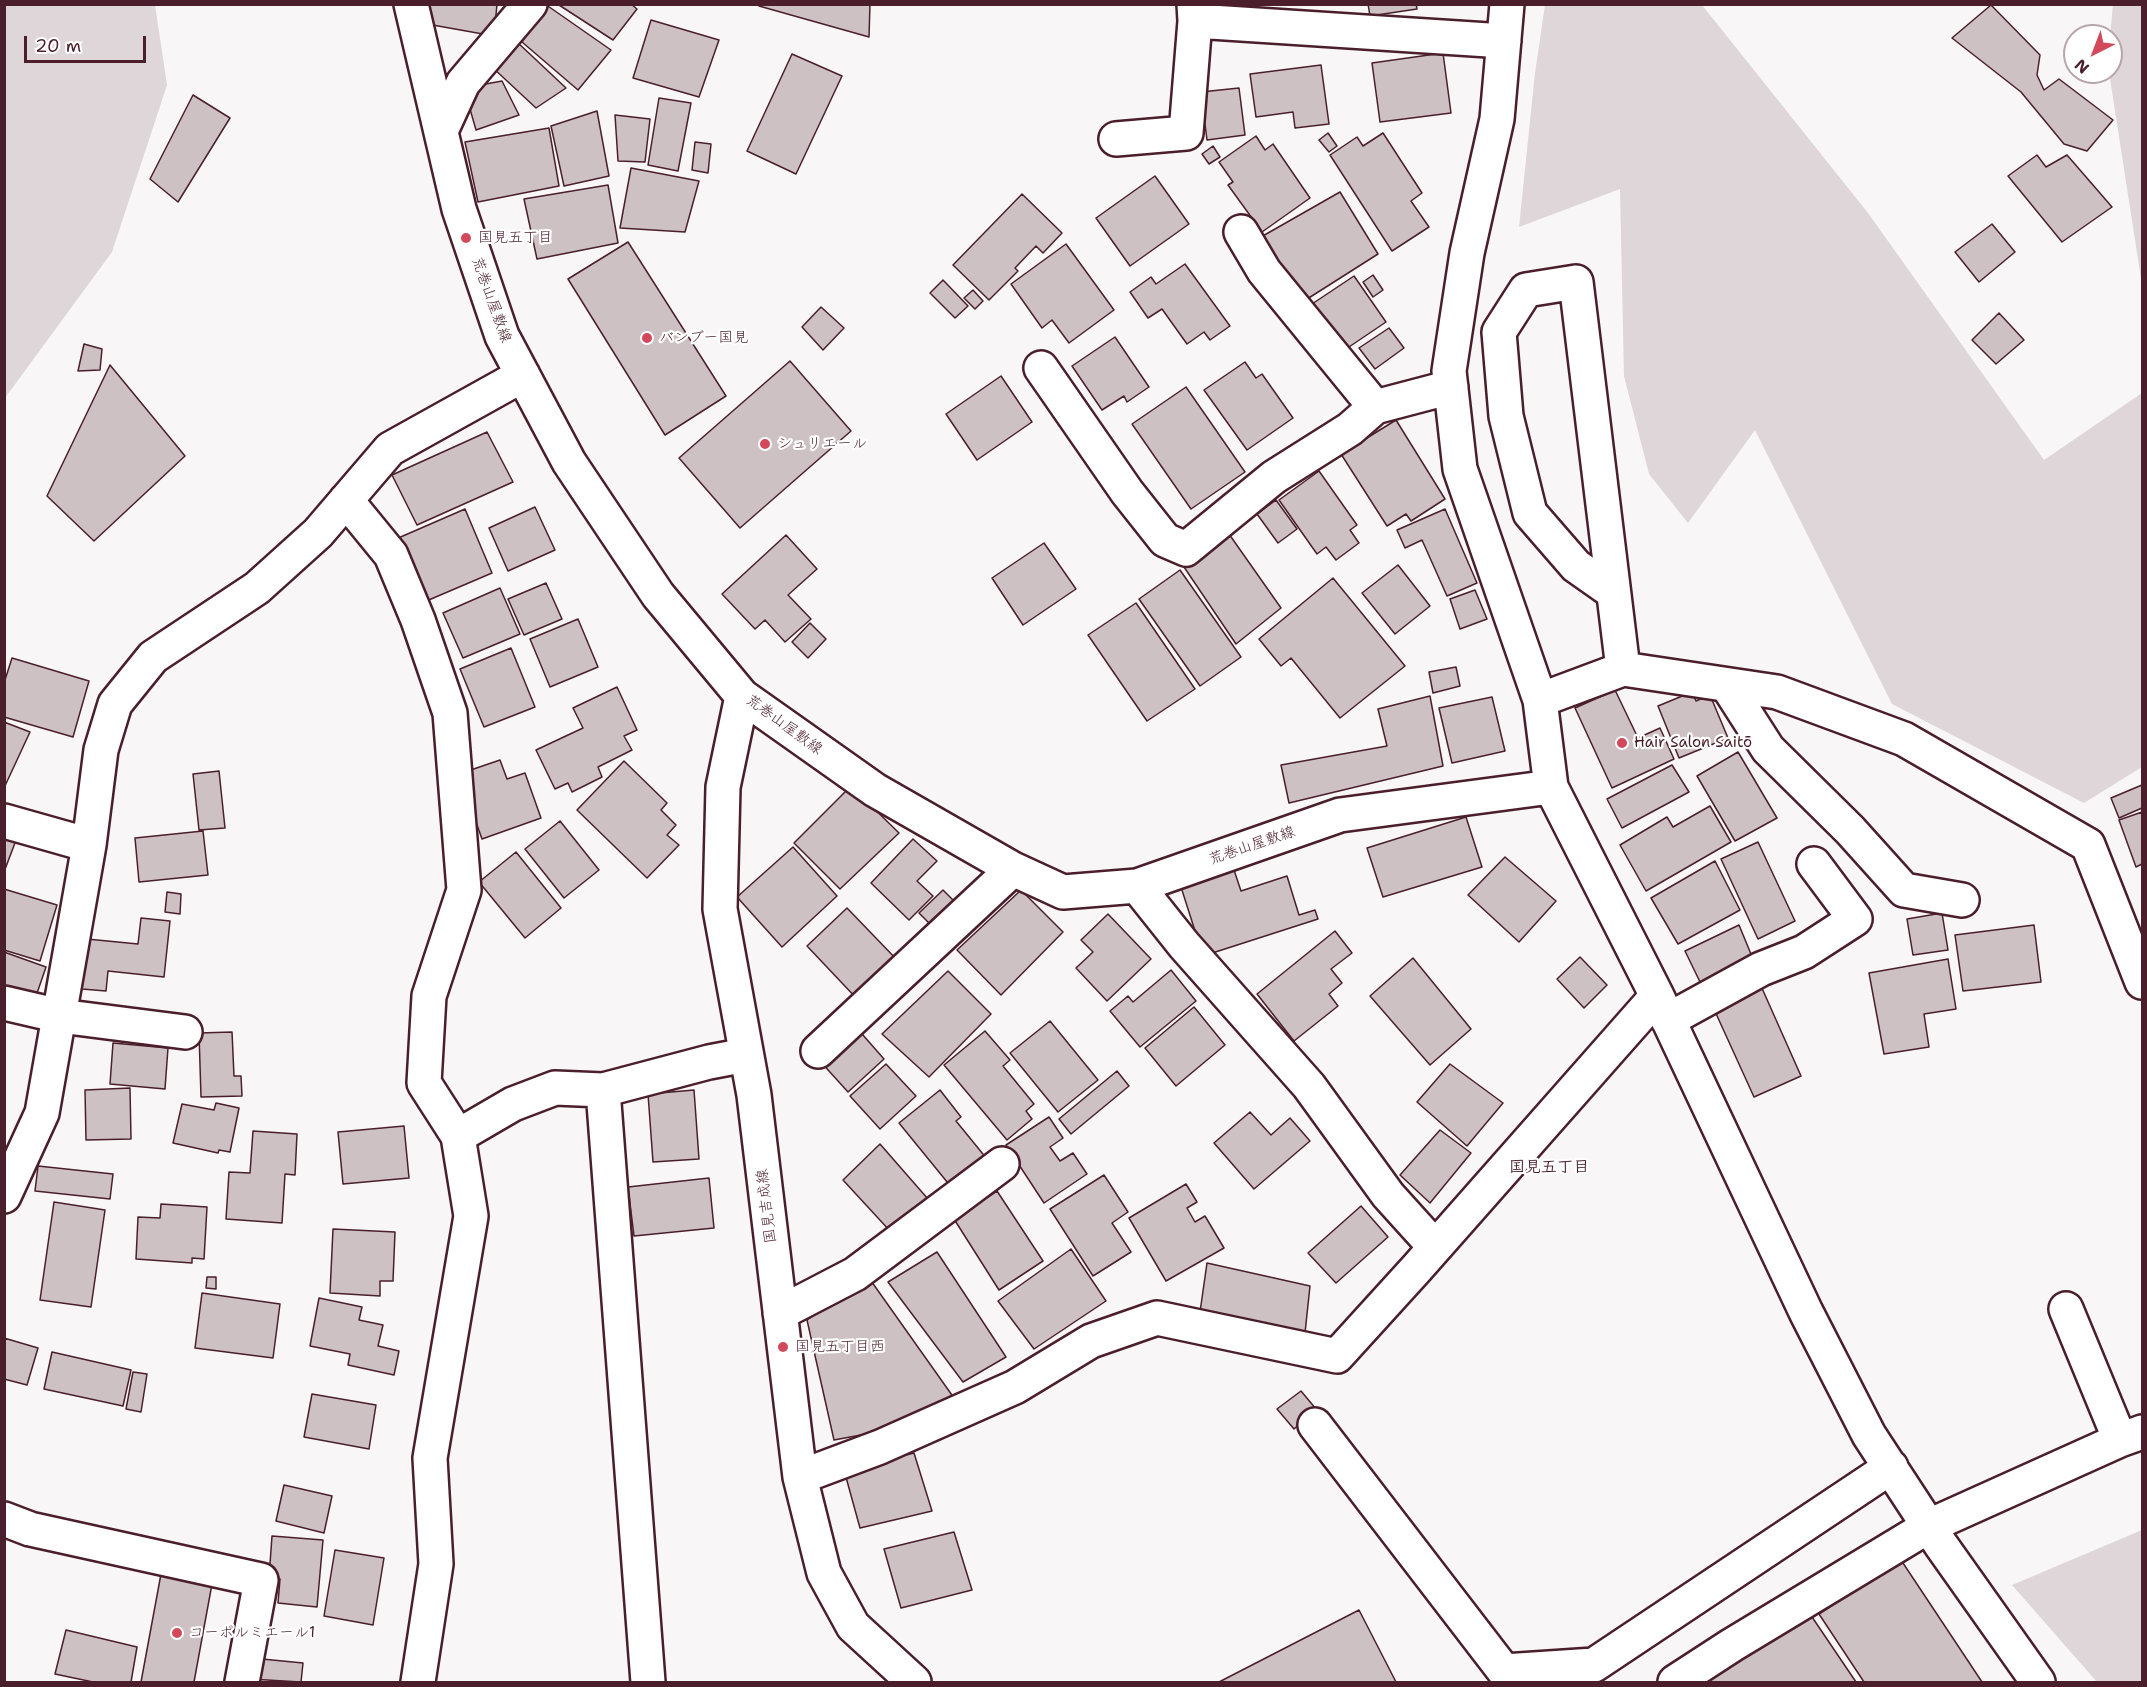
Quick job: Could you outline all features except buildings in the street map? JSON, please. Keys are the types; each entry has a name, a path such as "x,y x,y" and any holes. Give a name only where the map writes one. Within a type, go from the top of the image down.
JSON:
{"street":[{"name":"荒巻山屋敷線","path":"411,4 459,209 502,336 568,462 658,595 742,696 875,790 1013,869 1063,892 1137,886 1340,816 1551,787"},
{"path":"441,131 463,83 530,4"},
{"path":"1507,4 1497,119 1467,253 1449,370 1460,469 1540,700 1551,787 1663,1008 1806,1312 1869,1435 2038,1683"},
{"path":"1116,139 1186,133 1194,13 1504,41"},
{"path":"1241,232 1264,271 1375,407"},
{"path":"1613,592 1576,566 1530,513 1506,416 1499,332 1526,290 1576,282 1623,669"},
{"path":"1041,368 1127,492 1165,540 1186,549 1274,477 1350,429 1375,407 1451,387"},
{"path":"4,1196 42,1113 89,845 100,750 115,704 153,657 257,588 318,533 390,449 523,375"},
{"path":"346,500 391,555 418,620 450,712 464,890 429,996 424,1083 458,1136 471,1216 430,1458 436,1564 418,1683"},
{"path":"1540,700 1623,669 1777,692 1904,739 2088,844 2142,982"},
{"path":"1727,685 1768,750 1850,830 1904,890 1962,900"},
{"name":"国見吉成線","path":"742,696 723,787 720,909 754,1095 800,1477 824,1573 853,1626 914,1683"},
{"path":"4,821 89,845"},
{"path":"800,1477 880,1447 1015,1387 1091,1341 1157,1318 1337,1356 1435,1247 1663,1008 1804,952 1855,919 1814,864"},
{"path":"818,1051 1013,869"},
{"path":"1137,886 1184,945 1309,1086 1388,1195 1435,1247"},
{"path":"4,1003 60,1016 185,1032"},
{"path":"458,1136 513,1104 555,1088 603,1090 746,1054"},
{"path":"603,1090 648,1683"},
{"path":"780,1313 855,1274 1002,1164"},
{"path":"1675,1683 1732,1645 1929,1526 2131,1436 2066,1309"},
{"path":"1315,1425 1504,1671 1594,1665 1891,1467"},
{"path":"4,1519 30,1529 261,1580 242,1683"}],"shaded area":[{"path":"5,4 155,5 167,85 112,252 5,398"},
{"path":"1545,5 1702,5 1868,213 2044,460 2142,393 2142,767 2084,803 1892,704 1755,430 1688,523 1649,474 1624,376 1620,189 1519,227 1535,73"},
{"path":"2113,5 2142,5 2142,285 2111,84 2123,84 2123,24 2111,24"},
{"path":"2142,1530 2142,1682 2097,1682 2012,1585"}],"place":[{"name":"国見五丁目","path":"466,238"},
{"name":"バンブー国見","path":"647,338"},
{"name":"シュリエール","path":"765,444"},
{"name":"Hair Salon Saitō","path":"1622,743"},
{"name":"国見五丁目西","path":"783,1347"},
{"name":"コーポルミエール1","path":"177,1633"}],"district":[{"name":"国見五丁目","path":"1549,1168"}]}
